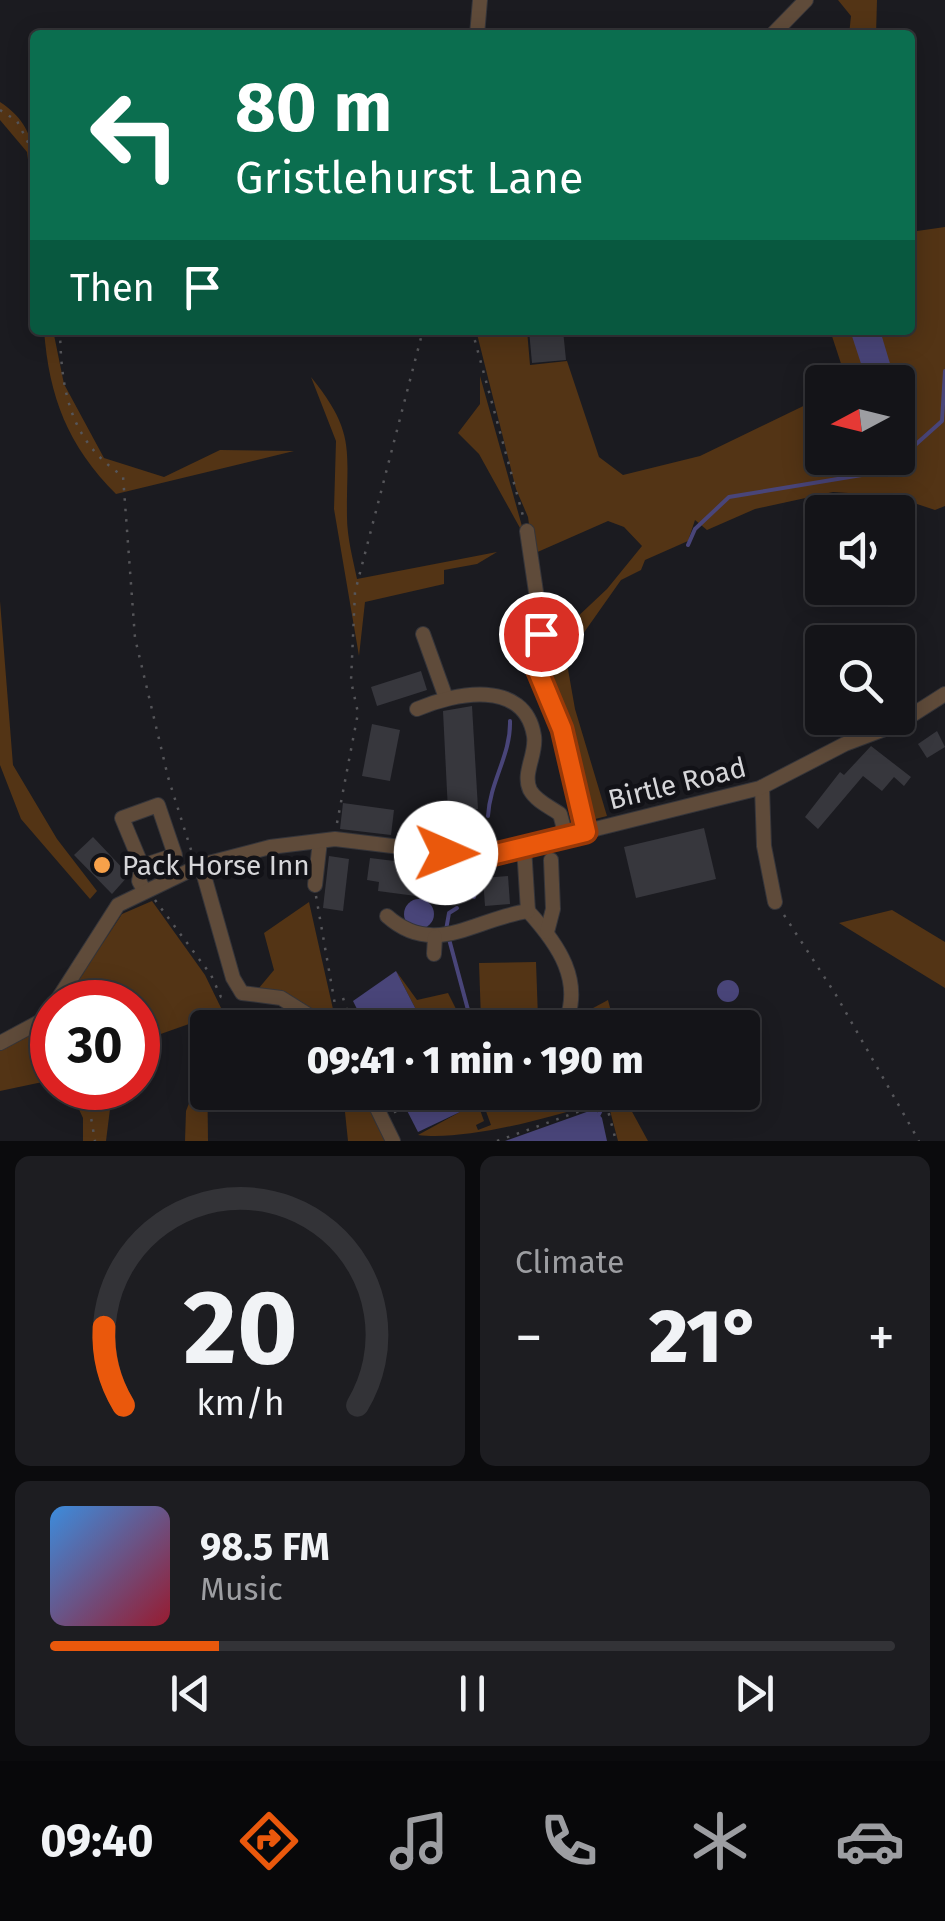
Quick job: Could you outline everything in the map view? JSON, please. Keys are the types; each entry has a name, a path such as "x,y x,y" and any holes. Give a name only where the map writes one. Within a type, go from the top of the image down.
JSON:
{"street":[{"path":"477,30 480,0"},
{"path":"777,30 806,0"},
{"path":"527,531 544,646 532,657 562,729 586,832"},
{"path":"422,634 446,698"},
{"path":"417,710 446,698 494,694 516,706 531,724 534,737 528,784 538,799 560,814 566,836"},
{"name":"Birtle Road","path":"70,980 118,905 199,866 270,847 327,840 483,857 762,787 943,700"},
{"path":"762,787 764,846 775,902"},
{"path":"142,866 175,855 158,805 122,818 142,866 139,880 145,890"},
{"path":"314,885 327,840"},
{"path":"524,847 528,911 563,955 569,979 568,1010"},
{"path":"546,932 553,909 551,860"},
{"path":"199,866 233,978 242,993 281,998 300,1010"},
{"path":"387,916 410,934 437,937 528,911"},
{"path":"434,954 437,937"},
{"name":"Birtle Road","path":"0,1043 30,1027"},
{"path":"378,1110 393,1141"}],"path":[{"path":"0,110 17,122 30,147"},
{"path":"60,335 66,399 94,457 123,476 136,638 168,776 199,866"},
{"path":"327,840 358,714 351,681 355,592 422,335"},
{"path":"473,335 527,531"},
{"path":"314,885 321,944 336,1010"},
{"path":"145,890 211,976 221,997 242,993"},
{"path":"775,902 836,995 919,1141"},
{"path":"343,998 347,1010"},
{"path":"90,1110 95,1141"},
{"path":"496,1141 582,1110"},
{"path":"607,1110 616,1141"}],"shaded area":[{"path":"838,0 877,0 876,30 850,30 851,16"},
{"path":"0,102 23,124 30,137 30,174 27,152 0,120"},
{"path":"945,227 945,506 935,510 915,503 915,495 833,492 805,495 755,509 707,530 695,520 688,541 645,560 641,570 621,580 566,658 575,709 607,816 595,819 556,693 539,658 559,643 557,636 607,589 642,546 624,527 608,521 533,554 528,517 516,489 477,335 527,335 530,365 567,361 599,457 623,475 700,456 805,405 805,475 915,475 915,365 841,365 832,335 915,335 915,231"},
{"path":"45,335 54,335 64,384 104,458 164,477 220,450 294,451 116,494 73,439 56,399"},
{"path":"852,335 881,335 890,365 861,365"},
{"path":"480,376 525,537 479,454 458,433 480,404"},
{"path":"311,377 336,413 346,443 347,525 357,579 497,552 477,564 444,570 444,584 365,602 359,656 334,509 336,441"},
{"path":"0,601 13,765 57,839 97,891 90,899 21,819 0,765"},
{"path":"419,899 433,908 434,914 425,928 419,929 405,920 404,914 413,900"},
{"path":"152,901 205,975 222,1010 190,1010 190,1024 160,1034 160,980 78,980 122,914"},
{"path":"309,902 333,1010 307,1010 259,988 274,970 264,933"},
{"path":"892,910 945,942 945,988 839,923"},
{"path":"536,962 538,1010 481,1010 479,963"},
{"path":"396,971 417,1000 448,993 456,1010 416,1010"},
{"path":"396,971 416,1010 358,1010 353,1001"},
{"path":"728,980 736,983 736,999 728,1002 720,999 717,991 720,983"},
{"path":"608,1000 611,1010 589,1010"},
{"path":"30,1032 30,1085 0,1091 0,1050"},
{"path":"190,1101 190,1110 208,1110 208,1141 185,1141"},
{"path":"79,1110 110,1110 106,1141 83,1141"},
{"path":"345,1110 374,1110 389,1141 348,1141"},
{"path":"407,1110 461,1110 460,1112 418,1132"},
{"path":"461,1110 480,1110 484,1121 476,1125 478,1130 491,1125 486,1110 571,1110 481,1132 418,1135"},
{"path":"596,1110 602,1118 607,1141 505,1141"},
{"path":"610,1110 631,1110 648,1141 618,1141"}],"building":[{"path":"529,335 564,335 566,360 532,363"},
{"path":"421,671 427,690 377,706 371,687"},
{"path":"472,706 478,809 448,811 443,711"},
{"path":"372,724 400,730 390,781 362,776"},
{"path":"937,731 945,747 927,758 918,744"},
{"path":"871,746 911,777 904,786 894,777 882,791 863,776 818,829 805,817 840,772 844,775"},
{"path":"343,803 394,810 391,835 340,829"},
{"path":"704,828 716,879 636,898 624,847"},
{"name":"Pack Horse Inn","path":"93,837 129,875 112,894 74,855"},
{"path":"329,856 349,859 343,911 323,908"},
{"path":"370,858 419,864 418,872 464,878 461,902 378,891 379,882 367,880"},
{"path":"508,876 510,904 485,906 483,878"}],"waterway":[{"path":"688,545 695,529 729,497 886,471 942,421 945,371"},
{"path":"542,665 565,644"},
{"path":"488,816 510,721"},
{"path":"474,897 478,875"},
{"path":"446,930 449,913 457,908"},
{"path":"449,939 468,1010"},
{"path":"599,1114 601,1110"}],"place":[{"name":"Pack Horse Inn","path":"102,865"}],"route":[{"path":"446,853 483,857 586,832 562,729 532,657 544,646 541,634"}]}
